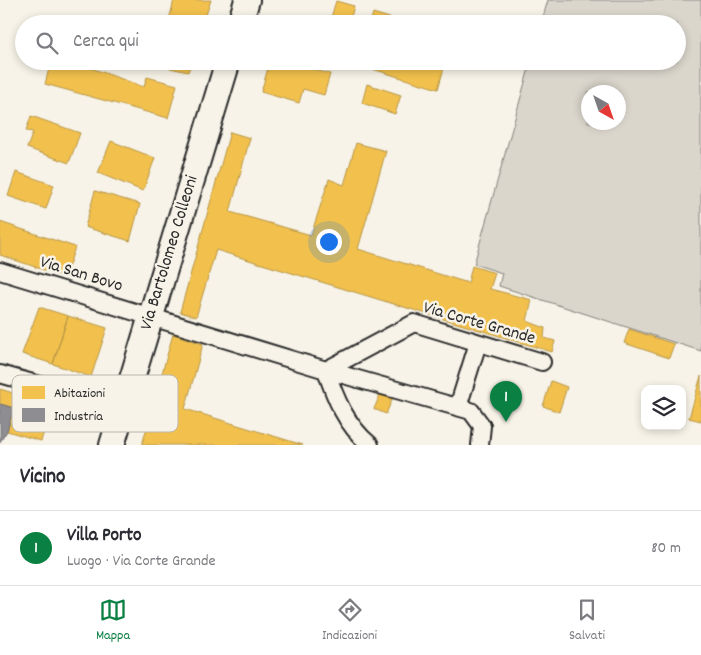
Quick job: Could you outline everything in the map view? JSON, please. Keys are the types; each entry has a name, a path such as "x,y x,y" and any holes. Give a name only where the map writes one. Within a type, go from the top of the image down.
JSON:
{"street":[{"path":"243,15 247,0"},
{"name":"Via Bartolomeo Colleoni","path":"133,375 225,70"},
{"name":"Via San Bovo","path":"0,271 151,317"},
{"path":"151,317 326,370 471,411 482,426 480,445"},
{"name":"Via Corte Grande","path":"326,370 414,323 542,362"},
{"path":"458,407 478,343"},
{"path":"326,370 337,402 361,437 370,445"},
{"name":"Via Bartolomeo Colleoni","path":"112,445 116,432"}],"shaded area":[{"path":"548,0 701,0 701,351 499,286 502,273 474,264 528,70 686,70 686,15 544,15"}],"building: Abitazioni":[{"path":"174,0 211,0 206,15 170,15"},
{"path":"336,1 354,6 352,15 332,15"},
{"path":"49,70 97,70 144,87 147,77 177,85 168,118 45,84"},
{"path":"267,70 316,70 330,74 324,95 303,89 299,103 261,92"},
{"path":"376,70 443,70 438,89"},
{"path":"367,84 401,95 395,114 362,103"},
{"path":"31,116 80,133 69,163 27,148 33,132 26,131"},
{"path":"230,132 250,138 230,212 311,235 329,179 344,185 356,143 386,151 358,249 468,283 472,266 495,273 490,289 532,300 527,321 545,328 544,338 555,341 552,352 216,250 196,317 180,312"},
{"path":"111,141 155,158 143,191 98,173"},
{"path":"16,172 54,185 46,209 8,196"},
{"path":"95,191 140,204 130,241 85,227"},
{"path":"0,222 75,247 65,277 0,255"},
{"path":"39,307 68,316 53,364 22,354"},
{"path":"68,316 107,328 92,375 85,375 53,364"},
{"path":"629,329 674,344 669,358 624,343"},
{"path":"173,334 203,344 185,409 303,445 142,445 146,432 178,432 178,375 162,375"},
{"path":"701,376 701,421 689,418"},
{"path":"551,381 567,387 559,412 543,406"},
{"path":"0,389 12,393 12,407 0,404"},
{"path":"382,390 394,395 386,414 374,409"},
{"path":"12,415 12,432 44,432 41,441 7,431"}],"building: Industria":[{"path":"0,404 12,407 12,415 7,431 0,442"}],"place":[{"name":"Villa Porto","path":"506,422"}]}
